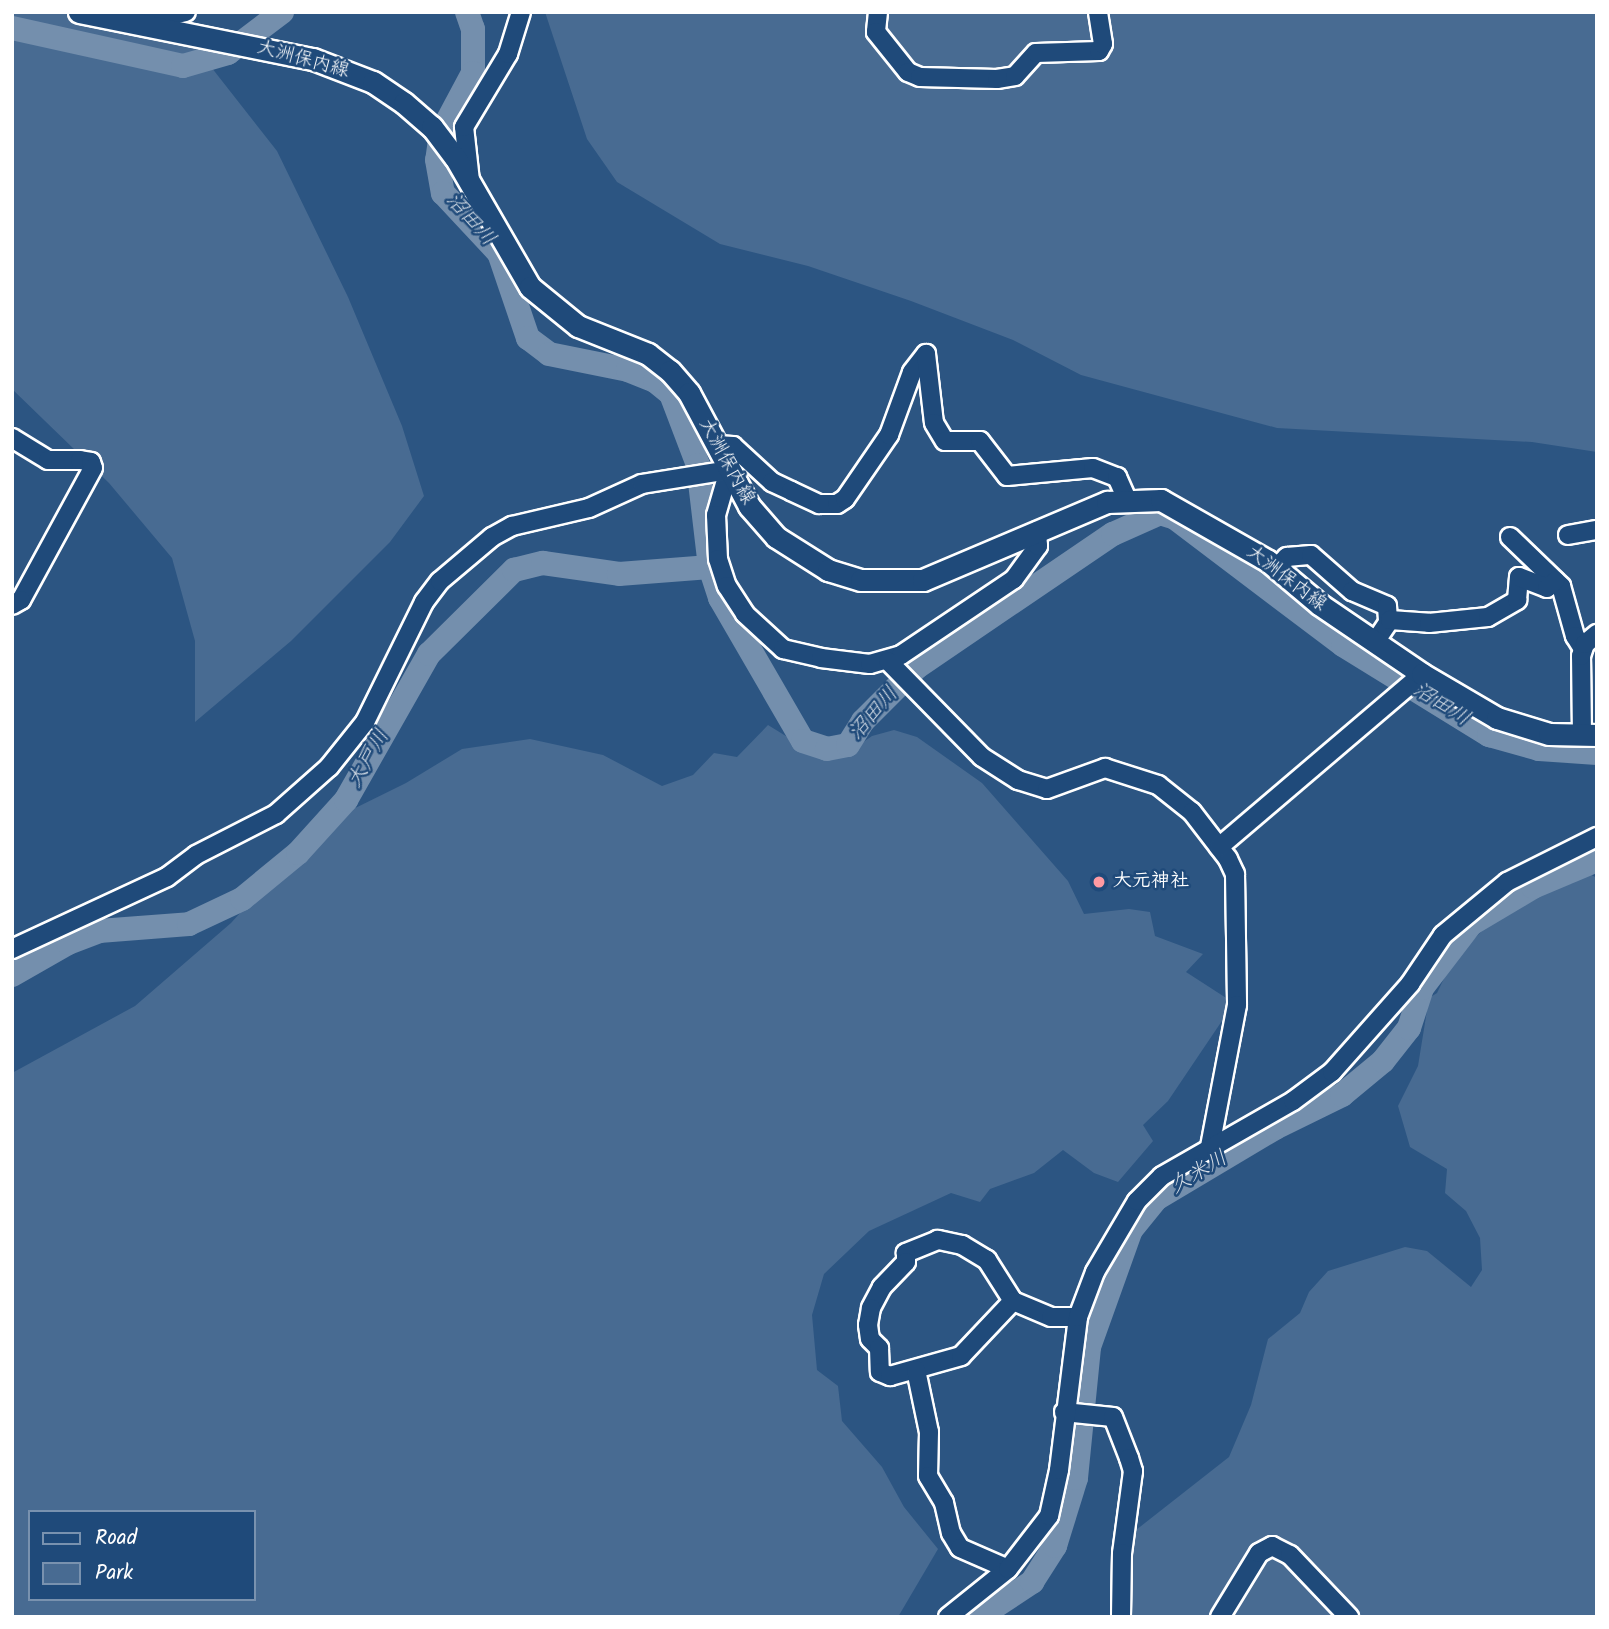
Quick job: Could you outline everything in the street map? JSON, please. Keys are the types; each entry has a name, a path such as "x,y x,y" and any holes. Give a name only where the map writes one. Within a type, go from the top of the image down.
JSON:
{"main road":[{"name":"大洲保内線","path":"79,12 313,59 373,82 432,127 470,181 530,287 578,326 648,354 670,371 689,393 716,445 718,472 776,537 817,564 861,580 923,580 1072,514 1126,499 1161,500 1185,511 1276,568 1419,676 1525,729 1589,735"}],"street":[{"path":"136,24 186,12"},
{"path":"470,181 464,127 508,54 521,12"},
{"path":"878,12 876,32 908,72 920,77 997,79 1015,76 1036,53 1098,51 1103,44 1098,12"},
{"path":"716,445 733,446 781,486 819,503 837,505 889,435 912,373 926,354 934,423 945,441 980,441 1007,476 1093,468 1117,477 1126,488 1126,499"},
{"path":"12,438 48,460 80,460 91,462 93,468 21,600 12,605"},
{"path":"12,949 167,877 196,855 276,814 329,767 365,722 424,603 440,581 492,537 512,526 589,508 642,484 718,472 718,559 727,586 745,614 783,649 858,663 891,666 1014,579 1038,546 1037,531"},
{"path":"1568,535 1597,530"},
{"path":"1510,537 1562,589 1575,636 1583,649 1589,735"},
{"path":"1276,568 1287,557 1311,555 1352,592 1387,606 1388,622 1375,642"},
{"path":"1388,622 1488,617 1517,600 1519,577 1546,588 1555,581"},
{"path":"1583,649 1597,634"},
{"path":"891,666 910,688 982,757 1030,787 1064,786 1105,768 1158,785 1192,812 1219,847 1235,874 1237,1005 1210,1147"},
{"path":"1219,847 1419,676"},
{"path":"948,1617 1008,1569 1044,1524 1055,1498 1078,1317 1095,1272 1137,1201 1163,1177 1210,1147 1293,1101 1332,1072 1410,984 1443,935 1507,882 1597,837"},
{"path":"1013,1301 961,1356 890,1376 880,1372 879,1348 870,1339 868,1325 882,1287 906,1262 906,1253 938,1240 962,1245 987,1260 1013,1301 1051,1317 1078,1317"},
{"path":"916,1370 929,1432 928,1476 944,1503 951,1533 960,1548 1008,1569"},
{"path":"1068,1412 1113,1417 1119,1427 1123,1451 1133,1471 1122,1553 1121,1617"},
{"path":"1220,1617 1259,1553 1272,1546 1290,1555 1349,1617"}],"green space":[{"path":"12,12 168,12 277,151 348,297 402,426 424,496 390,542 291,641 195,722 195,641 172,558 109,483 12,389"},
{"path":"545,12 1597,12 1597,452 1532,442 1277,428 1081,375 1013,340 911,301 808,266 720,244 617,182 587,139"},
{"path":"768,725 815,754 849,752 872,736 894,730 917,737 982,783 1068,881 1084,914 1129,909 1150,912 1155,936 1203,954 1186,972 1234,1003 1168,1101 1143,1125 1153,1141 1118,1182 1094,1173 1063,1150 1034,1173 990,1189 980,1202 951,1193 869,1231 824,1274 812,1315 817,1370 838,1386 842,1421 882,1467 904,1507 938,1549 898,1617 12,1617 12,1073 135,1006 231,923 288,860 335,818 406,783 462,749 530,739 603,755 662,786 693,775 714,753 737,757"},
{"path":"1588,873 1597,878 1597,1617 1115,1617 1136,1530 1229,1457 1251,1405 1268,1339 1300,1313 1309,1292 1328,1271 1405,1247 1427,1251 1471,1287 1482,1270 1480,1238 1466,1211 1445,1193 1447,1169 1410,1147 1398,1106 1418,1066 1429,998 1437,993 1451,964 1502,909 1529,893 1573,883"}],"waterway":[{"name":"沼田川","path":"12,28 183,66 228,53 282,12"},
{"name":"沼田川","path":"467,12 473,29 473,73 441,133 437,160 443,193 499,253 528,338 549,354 628,370 655,381 671,394 698,465 710,567 720,598 803,741 827,749 848,745 863,721 917,667 1113,534 1160,513 1175,518 1343,645 1489,735 1539,749 1597,753"},
{"name":"大戸川","path":"12,975 68,943 99,931 189,924 242,899 298,853 346,800 429,654 514,570 543,563 619,574 710,567"},
{"name":"久米川","path":"979,1617 1032,1582 1055,1546 1076,1478 1089,1347 1131,1230 1156,1199 1275,1128 1342,1095 1383,1061 1409,1028 1422,988 1471,924 1533,887 1597,860"}],"place":[{"name":"大元神社","path":"1099,882"}]}
